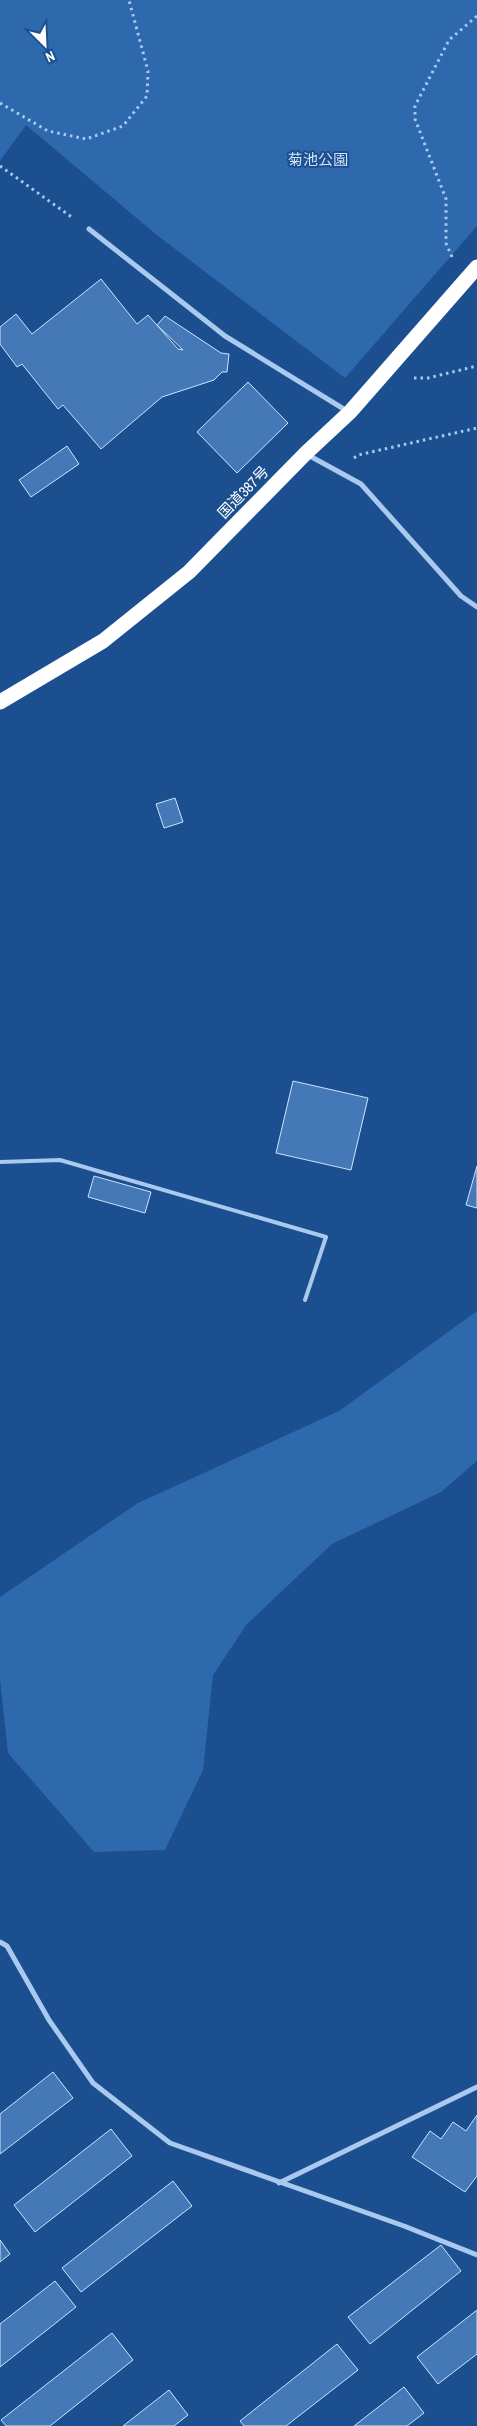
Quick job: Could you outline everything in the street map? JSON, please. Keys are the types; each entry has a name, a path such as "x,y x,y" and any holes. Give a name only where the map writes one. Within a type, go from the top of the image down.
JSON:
{"highway":[{"name":"国道387号","path":"0,702 103,641 189,572 306,453 350,412 477,267"}],"street":[{"path":"89,229 225,336 350,412"},
{"path":"306,453 361,484 461,596 477,607"},
{"path":"0,1942 7,1946 49,2020 93,2083 170,2143 404,2226 477,2255"},
{"path":"279,2183 477,2087"}],"lane":[{"path":"0,1162 60,1160 326,1236 305,1300"}],"path":[{"path":"0,103 48,130 86,139 123,126 147,96 148,71 129,0"},
{"path":"463,283 446,243 446,199 415,119 415,106 449,40 477,16"},
{"path":"0,166 89,229"},
{"path":"378,379 428,378 477,366"},
{"path":"339,472 358,455 477,428"}],"green space":[{"name":"菊池公園","path":"0,0 477,0 477,226 345,378 158,236 26,125 0,161"},
{"path":"477,1311 477,1461 441,1492 332,1544 247,1624 213,1675 203,1770 165,1850 94,1852 8,1753 0,1680 0,1597 138,1503 339,1411"}],"building":[{"path":"101,279 137,324 148,315 178,349 183,350 157,325 165,316 221,353 229,354 227,372 222,372 214,380 162,397 101,449 63,405 58,409 22,364 17,367 0,344 0,327 16,314 32,334"},
{"path":"248,382 288,423 237,473 197,432"},
{"path":"67,446 79,464 31,497 19,480"},
{"path":"175,798 183,822 164,828 156,804"},
{"path":"293,1081 368,1098 351,1170 276,1153"},
{"path":"477,1166 477,1208 466,1205"},
{"path":"94,1176 151,1192 145,1213 88,1197"},
{"path":"53,2072 73,2098 0,2154 0,2114"},
{"path":"477,2115 477,2176 465,2192 412,2157 430,2131 441,2139 453,2122 466,2131"},
{"path":"111,2129 132,2156 35,2232 14,2205"},
{"path":"173,2181 192,2206 81,2292 62,2268"},
{"path":"0,2240 10,2254 0,2262"},
{"path":"441,2245 461,2271 370,2344 348,2317"},
{"path":"55,2281 76,2307 0,2367 0,2324"},
{"path":"477,2310 477,2354 438,2384 417,2357"},
{"path":"112,2333 133,2360 50,2426 6,2426 1,2420"},
{"path":"337,2344 358,2370 286,2426 244,2426 240,2421"},
{"path":"404,2387 424,2413 407,2426 354,2426"},
{"path":"169,2390 188,2415 174,2426 123,2426"}]}
